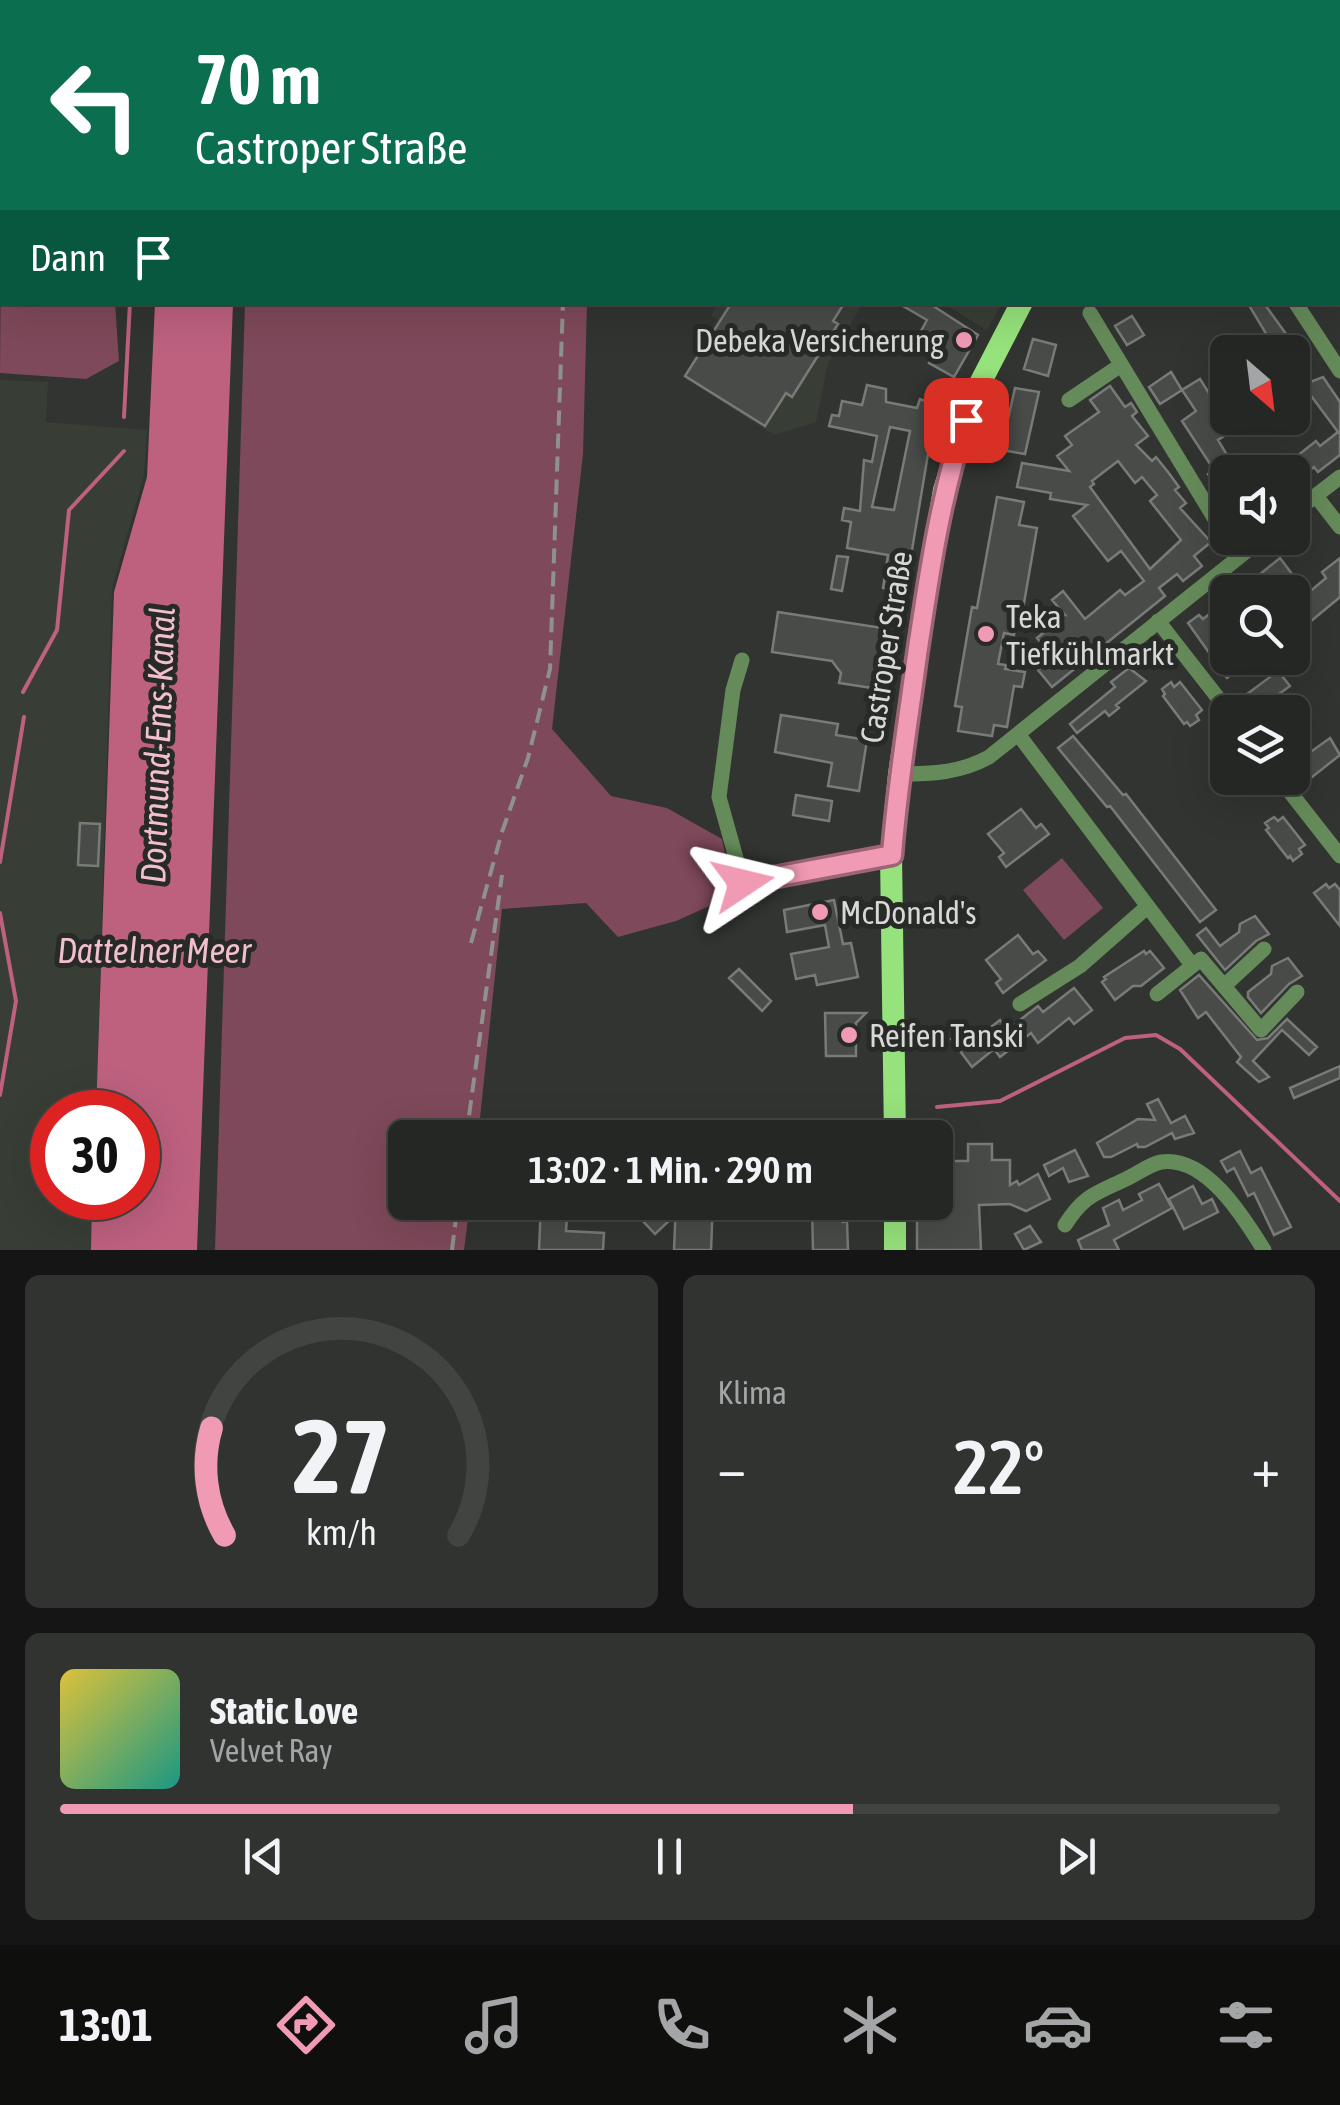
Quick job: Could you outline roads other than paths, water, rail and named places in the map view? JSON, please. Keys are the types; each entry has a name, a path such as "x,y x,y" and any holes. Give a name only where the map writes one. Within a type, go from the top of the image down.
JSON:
{"main road":[{"name":"Castroper Straße","path":"894,1120 892,855 900,774 944,490 974,395 1020,305"},
{"path":"895,1220 896,1250"}],"street":[{"path":"1297,305 1340,371"},
{"path":"1090,312 1238,557"},
{"path":"1069,400 1121,365"},
{"path":"1310,500 1340,477"},
{"path":"1316,496 1340,527"},
{"path":"900,774 940,774 971,767 1018,734 1241,555"},
{"path":"1158,622 1216,695"},
{"path":"742,660 733,690 719,797 743,883 892,855"},
{"path":"1018,734 1192,965"},
{"path":"1293,795 1340,856"},
{"path":"1020,1004 1080,966 1148,906"},
{"path":"1224,986 1264,949"},
{"path":"1157,994 1201,959 1261,1030"},
{"path":"1248,1044 1297,992"},
{"path":"1065,1225 1081,1201 1160,1162 1184,1163 1211,1181 1239,1210 1264,1250"}],"water":[{"path":"155,305 233,305 197,1250 91,1250 92,1220 160,1220 160,1090 97,1090 114,592 147,477"}],"waterway":[{"path":"124,417 130,305"},
{"path":"23,692 57,630 69,510 124,451"},
{"path":"0,862 24,717"},
{"path":"0,913 16,1001 0,1095"},
{"path":"937,1107 1000,1101 1125,1038 1156,1035 1180,1049 1340,1201"}],"railway":[{"path":"471,943 502,832 528,758 550,669 563,305"},
{"path":"468,1120 502,875"},
{"path":"452,1250 456,1220"}],"place":[{"name":"Debeka Versicherung","path":"964,340"},
{"name":"Teka Tiefkühlmarkt","path":"986,634"},
{"name":"McDonald's","path":"820,912"},
{"name":"Reifen Tanski","path":"849,1035"}],"water label":[{"name":"Dortmund-Ems-Kanal","path":"157,745"},
{"name":"Dattelner Meer","path":"154,950"}]}
